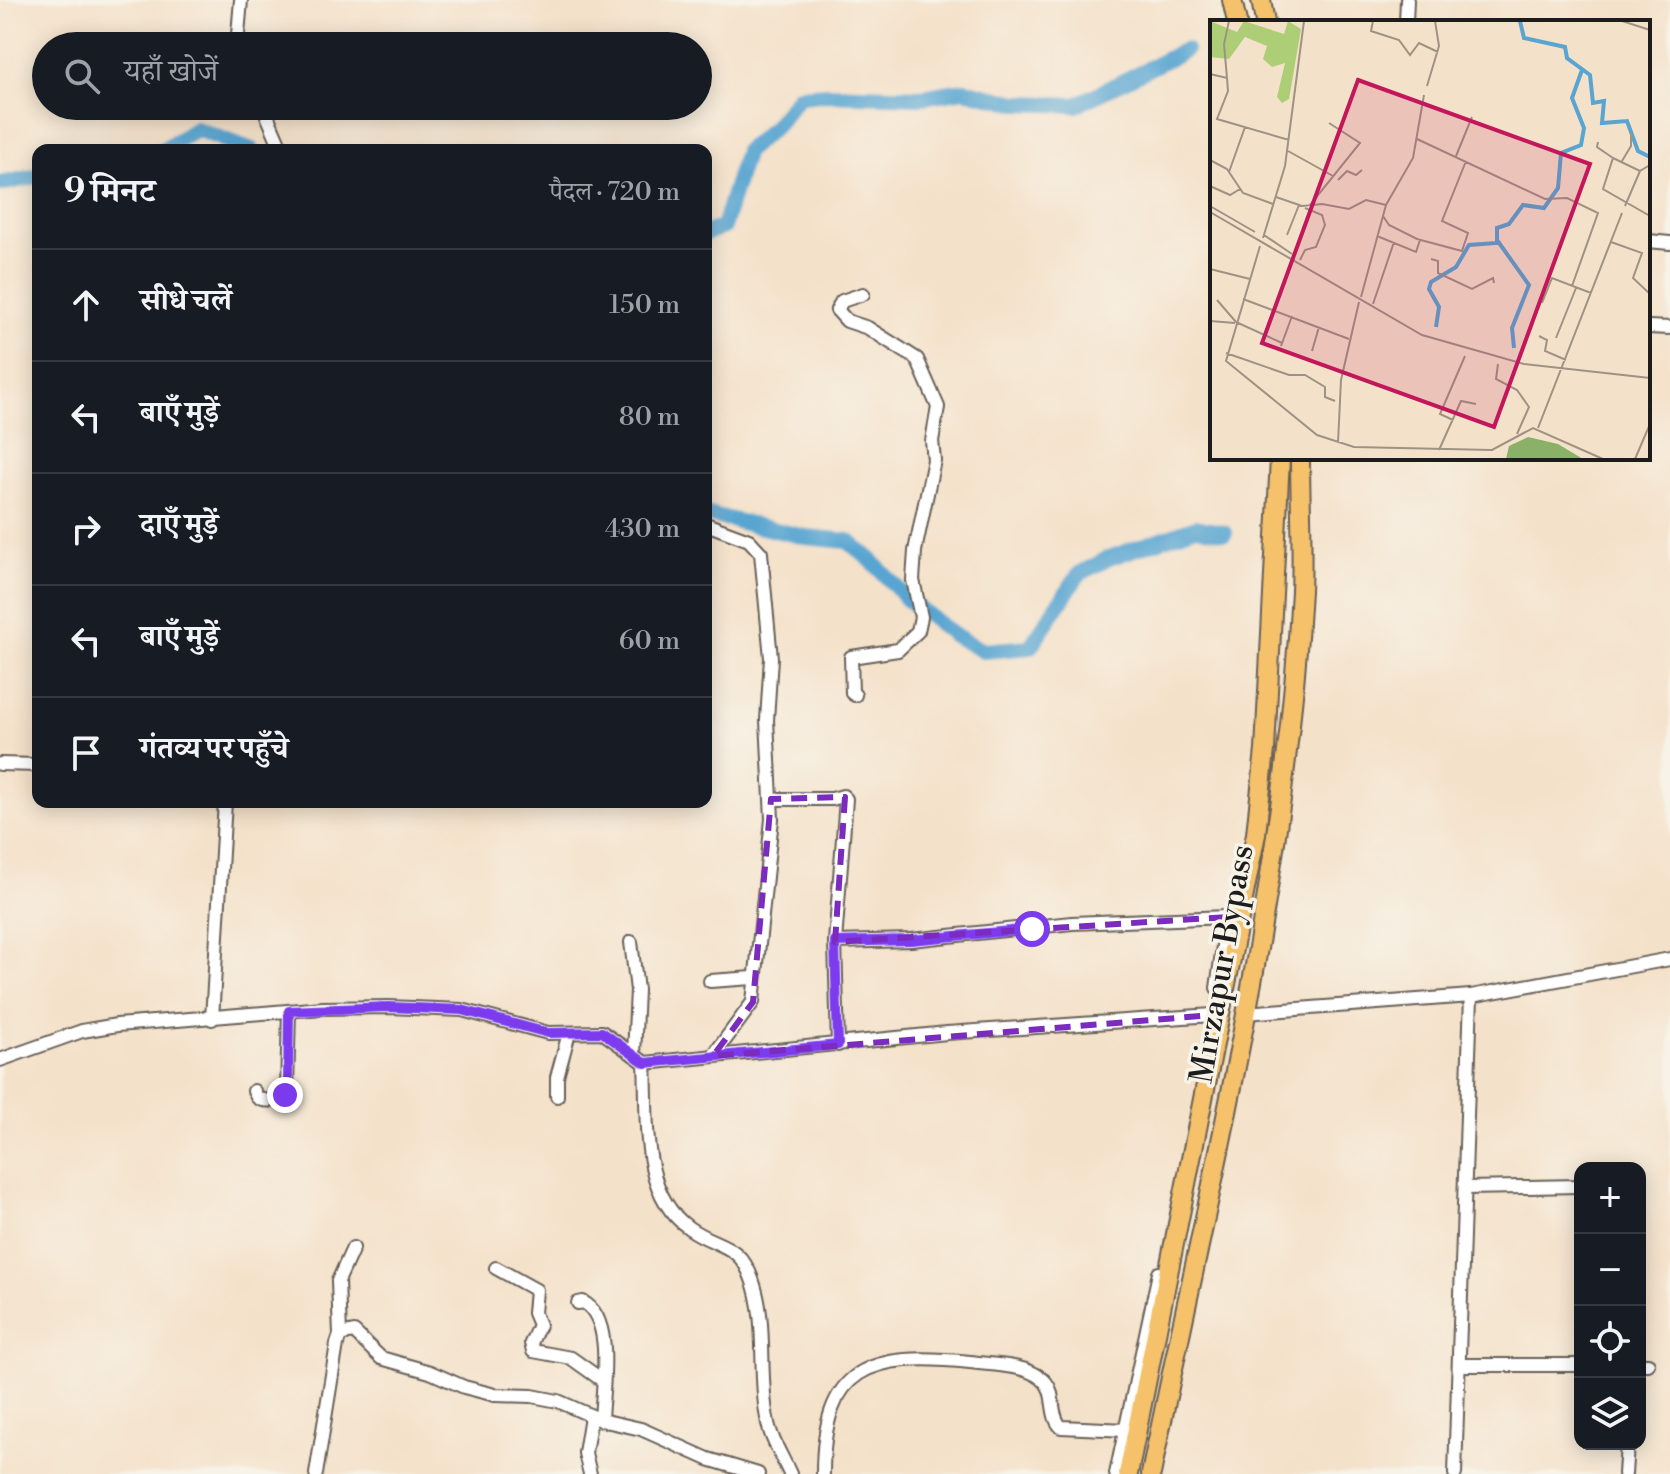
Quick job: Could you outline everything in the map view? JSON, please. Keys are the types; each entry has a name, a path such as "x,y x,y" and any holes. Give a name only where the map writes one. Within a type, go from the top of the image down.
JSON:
{"highway":[{"path":"1232,0 1237,20"},
{"path":"1261,0 1265,20"},
{"path":"1128,1474 1256,834 1265,750 1280,460"},
{"name":"Mirzapur Bypass","path":"1151,1474 1245,1013 1283,773 1301,590 1300,460"}],"street":[{"path":"238,32 241,0"},
{"path":"1406,20 1407,0"},
{"path":"269,120 279,144"},
{"path":"1650,241 1670,243"},
{"path":"855,695 852,693 851,657 856,653 898,650 918,631 921,617 913,580 915,551 934,460 932,441 938,407 917,359 868,328 847,321 837,310 842,301 863,294"},
{"path":"1650,327 1670,328"},
{"path":"712,526 749,540 764,560 771,658 767,720 772,819 750,1010 713,1056"},
{"path":"0,764 32,765"},
{"path":"771,799 845,797 835,942 838,1045"},
{"path":"212,1019 225,808"},
{"path":"835,942 911,940 1072,923 1227,917 1213,1015 1116,1474"},
{"path":"631,942 637,1006 634,1055"},
{"path":"1245,1013 1471,996 1670,959"},
{"path":"710,981 753,978"},
{"path":"1455,1474 1471,996"},
{"path":"0,1060 82,1031 323,1008 447,1008 548,1033 602,1032 645,1063 947,1033 1213,1015"},
{"path":"254,1091 257,1097 266,1101 280,1098 287,1090 289,1011"},
{"path":"557,1096 559,1068 569,1033"},
{"path":"645,1063 650,1156 666,1202 687,1227 738,1253 752,1279 759,1307 767,1422 790,1474"},
{"path":"1465,1188 1574,1186"},
{"path":"316,1474 340,1335 338,1281 353,1248"},
{"path":"496,1268 536,1290 534,1313 539,1325 531,1343 533,1351 571,1358 602,1380"},
{"path":"578,1303 583,1302 595,1310 603,1332 602,1380 596,1418 585,1453 590,1474"},
{"path":"340,1335 354,1332 381,1358 430,1372 464,1387 495,1395 544,1397 596,1418 641,1429 708,1459 758,1474"},
{"path":"823,1474 824,1431 841,1388 864,1370 892,1362 944,1360 1020,1369 1039,1376 1049,1387 1055,1417 1061,1427 1127,1430"},
{"path":"1459,1365 1574,1365"},
{"path":"1625,1474 1627,1450"}],"highlighted area":[{"path":"845,797 835,942 1227,917 1213,1015 713,1056 753,1002 771,799"}],"waterway":[{"path":"712,231 723,227 746,151 774,127 799,96 922,97 964,90 1017,103 1076,105 1185,50"},
{"path":"172,144 196,129 236,144"},
{"path":"0,184 32,177"},
{"path":"712,515 805,537 848,541 872,561 908,600 954,635 983,651 1030,647 1079,574 1109,558 1196,527 1225,533"}],"route":[{"path":"285,1095 289,1011 388,1007 462,1010 548,1033 602,1032 645,1063 838,1045 835,942 911,940 1032,929"}]}
